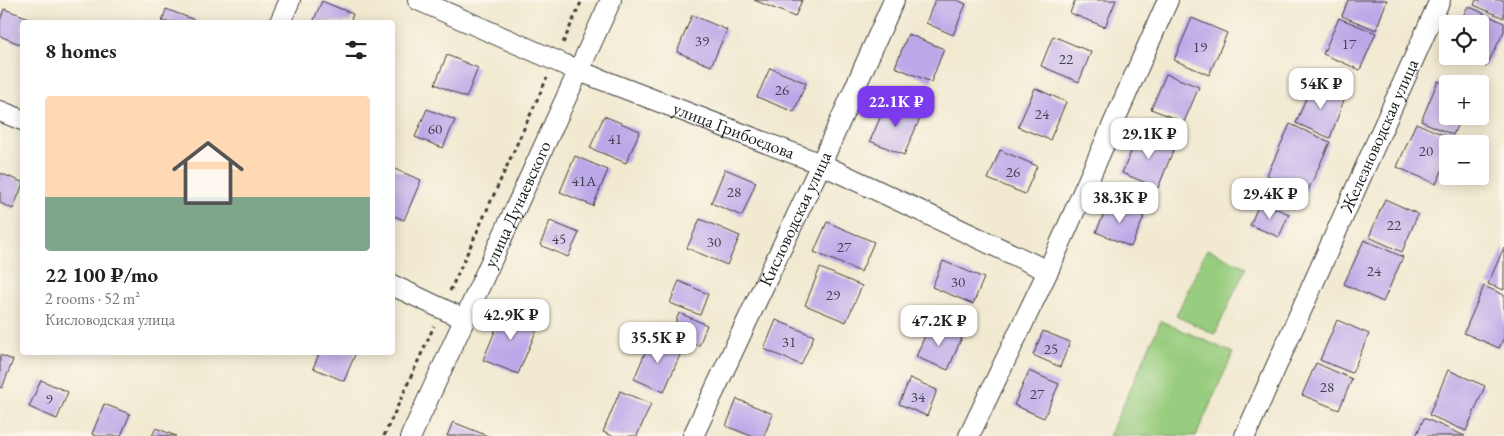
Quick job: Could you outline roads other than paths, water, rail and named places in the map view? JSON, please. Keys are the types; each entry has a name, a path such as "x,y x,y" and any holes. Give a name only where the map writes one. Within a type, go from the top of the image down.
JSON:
{"street":[{"path":"281,20 290,0"},
{"name":"улица Грибоедова","path":"418,0 579,71 821,164 1048,271"},
{"name":"улица Дунаевского","path":"411,436 611,0"},
{"name":"Кисловодская улица","path":"693,436 821,164 894,0"},
{"path":"969,436 1048,271 1168,0"},
{"name":"Железноводская улица","path":"1245,436 1440,0"},
{"path":"0,111 20,119"},
{"path":"395,286 464,319"}]}
